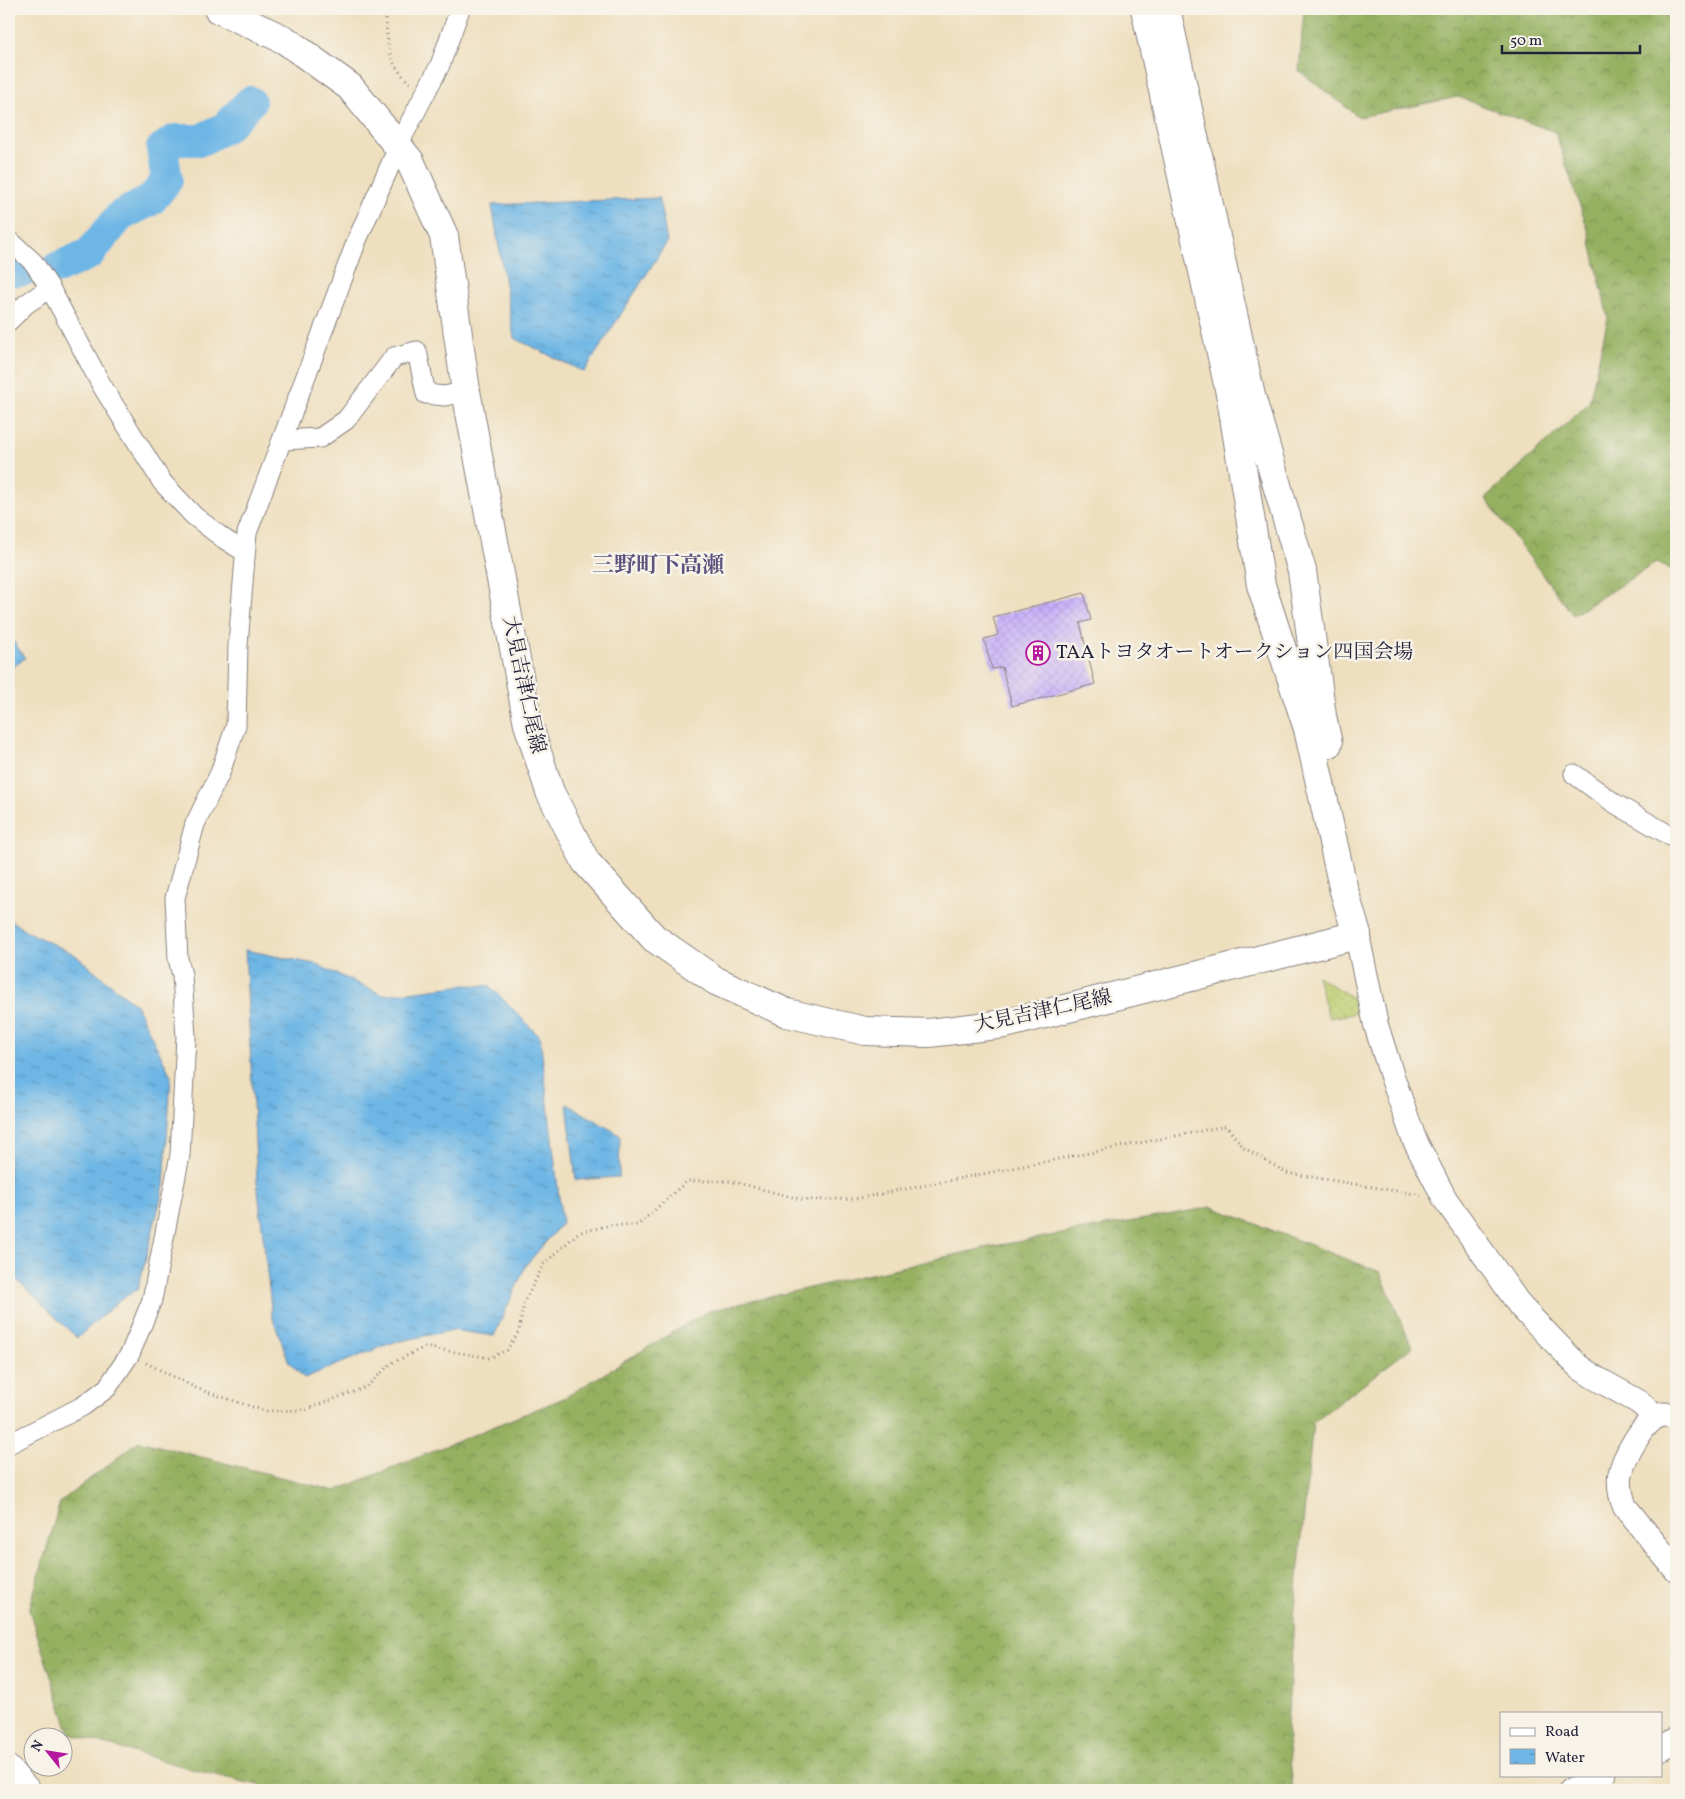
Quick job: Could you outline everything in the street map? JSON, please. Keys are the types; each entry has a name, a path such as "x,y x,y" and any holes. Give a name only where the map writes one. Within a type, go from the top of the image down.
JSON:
{"main road":[{"name":"大見吉津仁尾線","path":"218,9 285,40 350,87 410,162 444,236 466,391 528,724 550,792 586,862 654,938 716,981 787,1013 865,1031 929,1033 1005,1024 1357,935"},
{"path":"1145,9 1231,398 1261,585 1308,729 1343,887 1357,935"},
{"path":"1166,9 1251,396 1302,571 1322,716 1355,880 1357,935"}],"street":[{"path":"9,1444 83,1406 107,1388 130,1354 152,1300 180,1155 186,1037 182,975 178,959 176,898 194,824 220,773 236,725 238,645 247,533 357,240 399,147 440,65 460,9"},
{"path":"9,240 34,263 50,288 102,386 162,482 194,516 245,552"},
{"path":"9,321 26,304 50,288"},
{"path":"282,440 320,438 346,420 394,357 417,351 426,394 445,396 466,391"},
{"path":"1574,774 1614,803 1676,839"},
{"path":"1357,935 1376,1025 1392,1076 1414,1139 1445,1199 1521,1307 1580,1367 1639,1402 1647,1409 1665,1418"},
{"path":"1665,1418 1642,1431 1626,1456 1620,1477 1620,1495 1625,1507 1676,1570"},
{"path":"1662,1747 1676,1740"},
{"path":"9,1765 32,1790"},
{"path":"1571,1790 1601,1776"}],"path":[{"path":"385,9 390,56 399,73 424,96"},
{"path":"130,1354 198,1389 265,1411 278,1412 305,1410 366,1388 392,1363 425,1347 490,1358 507,1350 519,1331 524,1302 544,1264 578,1233 610,1225 638,1225 688,1181 730,1181 804,1200 855,1199 1226,1126 1244,1148 1286,1173 1445,1199"}],"green space":[{"path":"1304,9 1676,9 1676,572 1657,562 1573,615 1485,498 1589,403 1608,318 1589,233 1555,132 1458,97 1359,117 1299,71"},
{"path":"1317,976 1356,1000 1358,1013 1329,1018"},
{"path":"1212,1207 1380,1272 1412,1347 1313,1422 1294,1618 1287,1727 1293,1790 278,1790 199,1771 72,1735 72,1726 67,1726 29,1610 60,1502 139,1441 335,1491 564,1398 708,1311 989,1247"}],"water":[{"path":"659,198 667,242 584,372 514,338 492,205"},
{"path":"9,635 25,658 9,670"},
{"path":"9,919 25,931 74,954 136,1005 171,1076 164,1186 138,1289 121,1299 77,1338 9,1272"},
{"path":"245,950 315,964 383,995 466,985 490,986 540,1037 562,1223 526,1265 494,1336 453,1330 391,1343 304,1378 289,1362 272,1316 257,1181"},
{"path":"567,1104 620,1135 619,1177 576,1180"}],"building":[{"name":"TAAトヨタオートオークション四国会場","path":"1084,593 1091,620 1080,623 1095,684 1012,706 1002,667 992,669 984,639 998,635 993,617"}],"waterway":[{"path":"57,268 89,254 120,216 151,200 167,180 162,149 175,140 201,140 226,127 250,102"},
{"path":"9,271 24,270"}],"place":[{"name":"TAAトヨタオートオークション四国会場","path":"1038,653"}],"district":[{"name":"三野町下高瀬","path":"658,566"}]}
